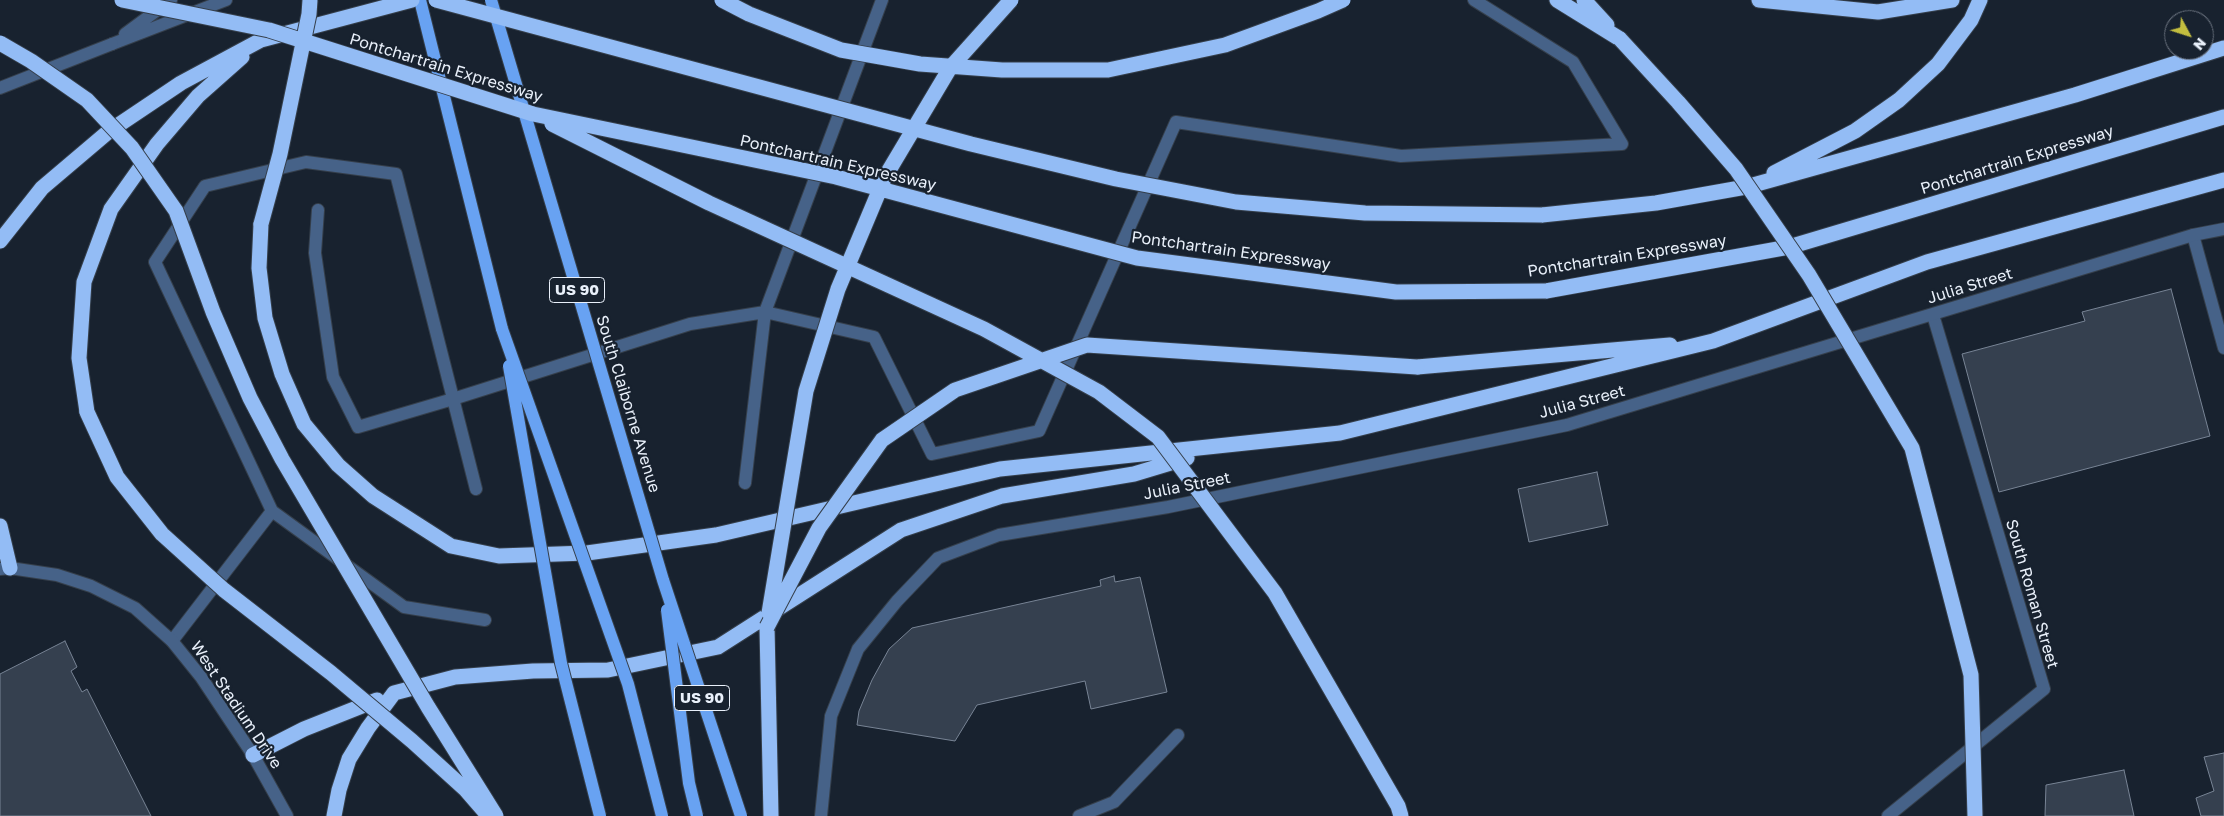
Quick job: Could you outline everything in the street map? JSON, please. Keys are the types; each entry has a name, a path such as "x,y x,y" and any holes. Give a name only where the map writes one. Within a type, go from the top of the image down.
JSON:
{"highway":[{"name":"Pontchartrain Expressway","path":"122,0 269,30 533,114 836,177 1137,258 1396,292 1546,291 1789,247 2224,117"},
{"path":"310,0 309,14 282,145 262,224 259,268 265,318 282,374 304,424 338,465 373,496 452,546 499,556 587,553 716,535 1000,469 1340,433 1713,341 1927,262 2224,180"},
{"path":"0,241 42,188 108,132 181,83 262,40 412,0"},
{"path":"436,0 971,144 1116,179 1236,202 1365,213 1542,215 1656,203 1746,187 2075,95 2224,48"},
{"path":"722,0 749,14 841,50 920,64 1031,70 1108,70 1225,45 1344,0"},
{"path":"771,816 767,627 806,391 838,289 886,177 950,68 1011,0"},
{"path":"1557,0 1620,39"},
{"path":"1584,0 1678,102 1736,169 1809,276 1912,448 1971,675 1975,816"},
{"path":"1760,0 1878,12 1952,0"},
{"path":"1746,187 1855,131 1899,100 1938,64 1971,20 1980,0"},
{"path":"262,40 198,96 157,144 111,209 84,282 79,358 87,412 117,477 162,534 224,590 331,673 412,741 466,790 488,816"},
{"path":"0,44 31,61 87,100 132,148 176,211 213,312 250,398 282,459 428,707 496,816"},
{"path":"533,114 709,203 984,329 1099,392 1158,437 1275,593 1398,806 1401,816"},
{"path":"767,627 819,528 882,440 955,390 1087,346 1417,367 1713,341"},
{"path":"253,755 304,729 394,693 455,677 534,670 608,670 718,647 901,530 1002,496 1134,474 1233,444"},
{"path":"0,526 5,569"},
{"path":"334,816 348,759 394,693"}],"main road":[{"path":"420,0 502,329 561,663 600,816"},
{"name":"South Claiborne Avenue","path":"491,0 663,580 741,816"},
{"path":"502,329 628,684 662,816"},
{"path":"663,580 689,783 697,816"}],"street":[{"path":"112,44 171,0"},
{"path":"0,88 226,0"},
{"path":"745,483 765,312 882,0"},
{"path":"318,210 315,253 333,377 358,426 453,399 690,324 765,312 874,337 932,454 1039,431 1176,122 1400,156 1622,144 1573,62 1474,0"},
{"path":"476,489 396,174 306,162 205,186 155,262 272,511 404,607 485,620"},
{"name":"Julia Street","path":"821,816 831,716 858,649 897,601 938,558 999,535 1168,507 1567,425 2193,235 2224,229"},
{"path":"2193,235 2224,348"},
{"name":"South Roman Street","path":"1888,816 2044,689 1933,315"},
{"path":"172,641 272,511"},
{"name":"West Stadium Drive","path":"5,569 56,575 91,586 135,608 172,641 201,677 253,755 287,816"},
{"path":"1079,816 1114,802 1178,735"}],"building":[{"path":"2171,289 2210,436 1999,492 1962,354 2085,321 2082,312"},
{"path":"1597,472 1608,525 1529,542 1518,489"},
{"path":"1114,576 1115,582 1140,577 1167,692 1091,709 1085,681 977,705 955,741 857,725 859,711 872,680 889,649 912,628 1101,586 1100,580"},
{"path":"65,641 77,667 71,671 82,692 87,689 151,816 0,816 0,674"},
{"path":"2224,753 2224,816 2201,816 2196,798 2214,791 2204,757"},
{"path":"2124,770 2134,816 2045,816 2046,785"}]}
